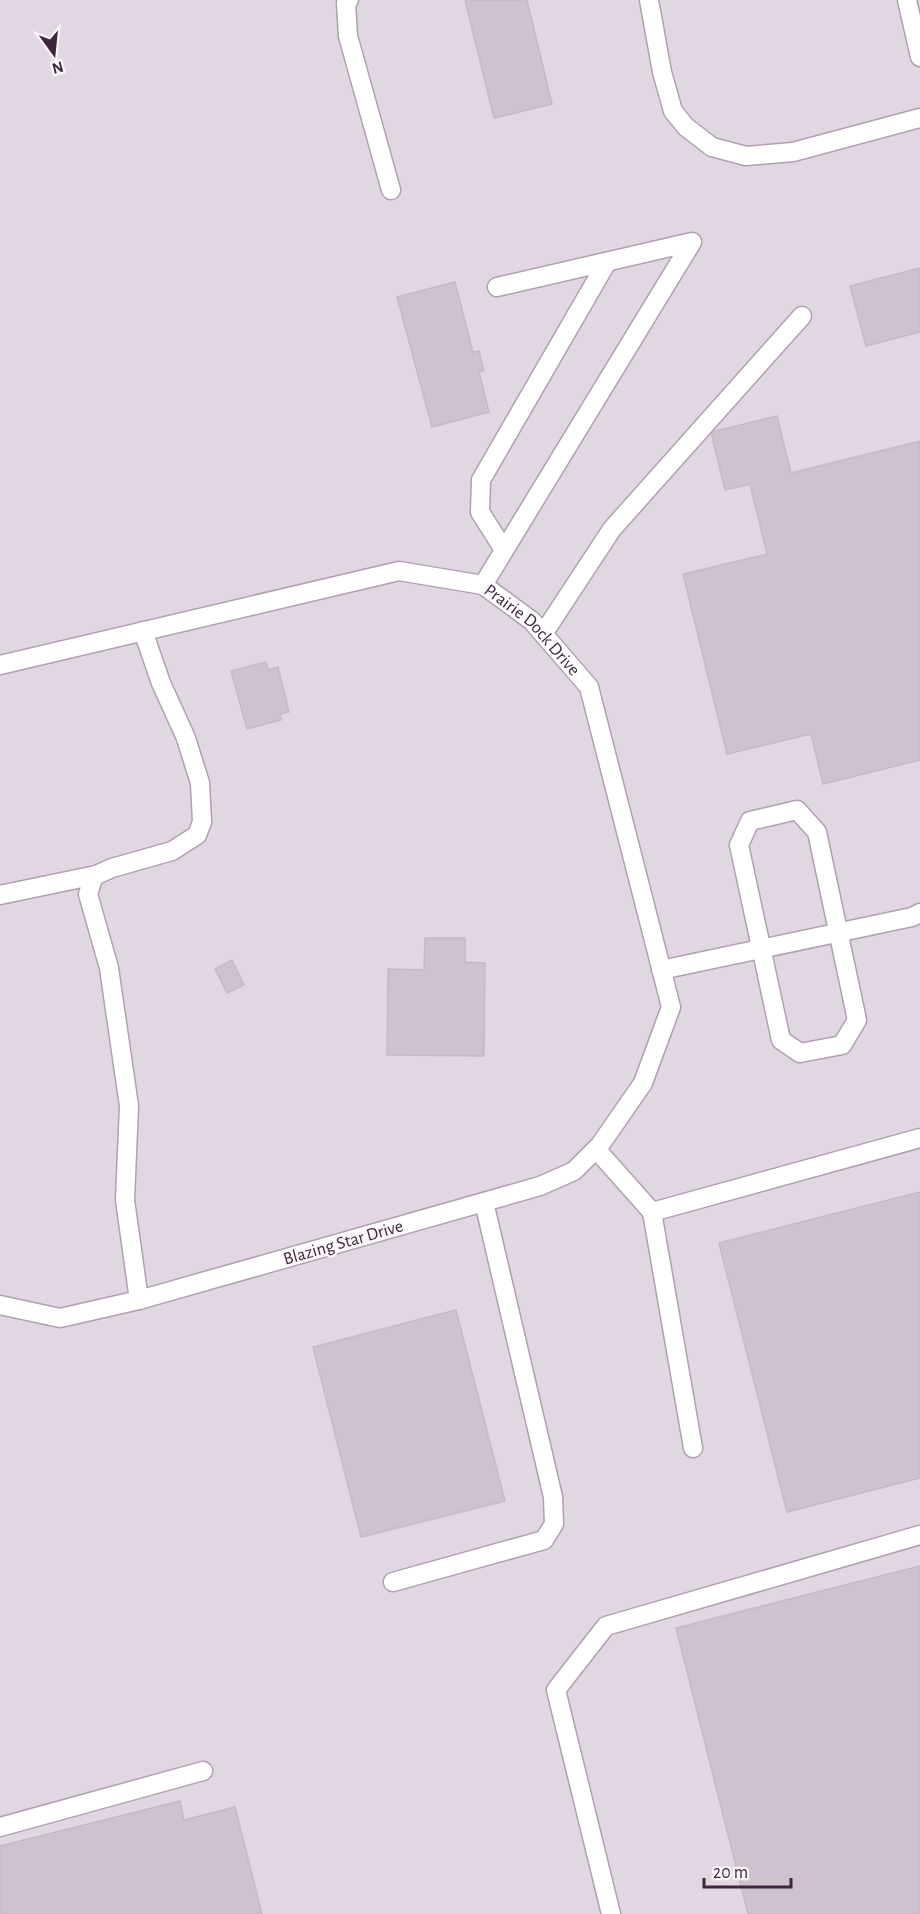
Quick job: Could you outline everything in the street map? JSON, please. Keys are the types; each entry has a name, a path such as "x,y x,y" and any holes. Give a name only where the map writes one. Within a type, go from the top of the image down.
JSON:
{"street":[{"path":"349,0 346,3 348,36 391,190"},
{"path":"649,0 662,72 673,111 686,127 712,147 746,156 793,152 920,118"},
{"path":"907,0 920,57"},
{"path":"483,585 692,242 497,287"},
{"path":"504,550 480,512 481,480 607,262"},
{"path":"543,634 612,529 802,316"},
{"name":"Prairie Dock Drive","path":"0,665 399,571 483,585 532,621 589,687 671,1007 644,1083"},
{"path":"0,895 96,875 112,867 172,851 197,835 202,822 200,783 186,738 161,683 143,631"},
{"path":"797,810 817,832 857,1020 842,1045 800,1053 782,1040 762,949 739,846 750,821 797,810"},
{"path":"96,875 88,894 109,968 129,1106 125,1200 139,1300"},
{"path":"661,970 912,917 920,913"},
{"name":"Blazing Star Drive","path":"0,1305 60,1318 139,1300 540,1186 574,1171 596,1149 644,1083"},
{"path":"652,1212 920,1138"},
{"path":"596,1149 652,1212 693,1448"},
{"path":"393,1582 544,1540 554,1524 553,1497 484,1202"},
{"path":"611,1914 556,1690 606,1626 920,1535"},
{"path":"0,1827 203,1771"}],"shaded area":[{"path":"0,0 920,0 920,1914 0,1914"}],"building":[{"path":"465,0 527,0 552,104 494,118"},
{"path":"920,268 920,332 866,346 850,286"},
{"path":"455,282 473,352 479,351 484,371 479,372 489,412 432,427 397,297"},
{"path":"777,416 791,473 920,441 920,760 823,784 811,734 727,754 683,574 767,554 750,484 725,490 711,432"},
{"path":"266,662 268,670 278,667 289,712 280,714 281,720 247,729 231,671"},
{"path":"425,938 465,938 465,962 485,963 484,1056 387,1055 388,969 424,970"},
{"path":"232,960 244,985 227,993 215,969"},
{"path":"920,1192 920,1478 787,1512 719,1243"},
{"path":"456,1310 505,1501 361,1537 313,1347"},
{"path":"920,1566 920,1914 748,1914 676,1628"},
{"path":"180,1801 184,1820 235,1807 262,1914 0,1914 0,1846"}]}
